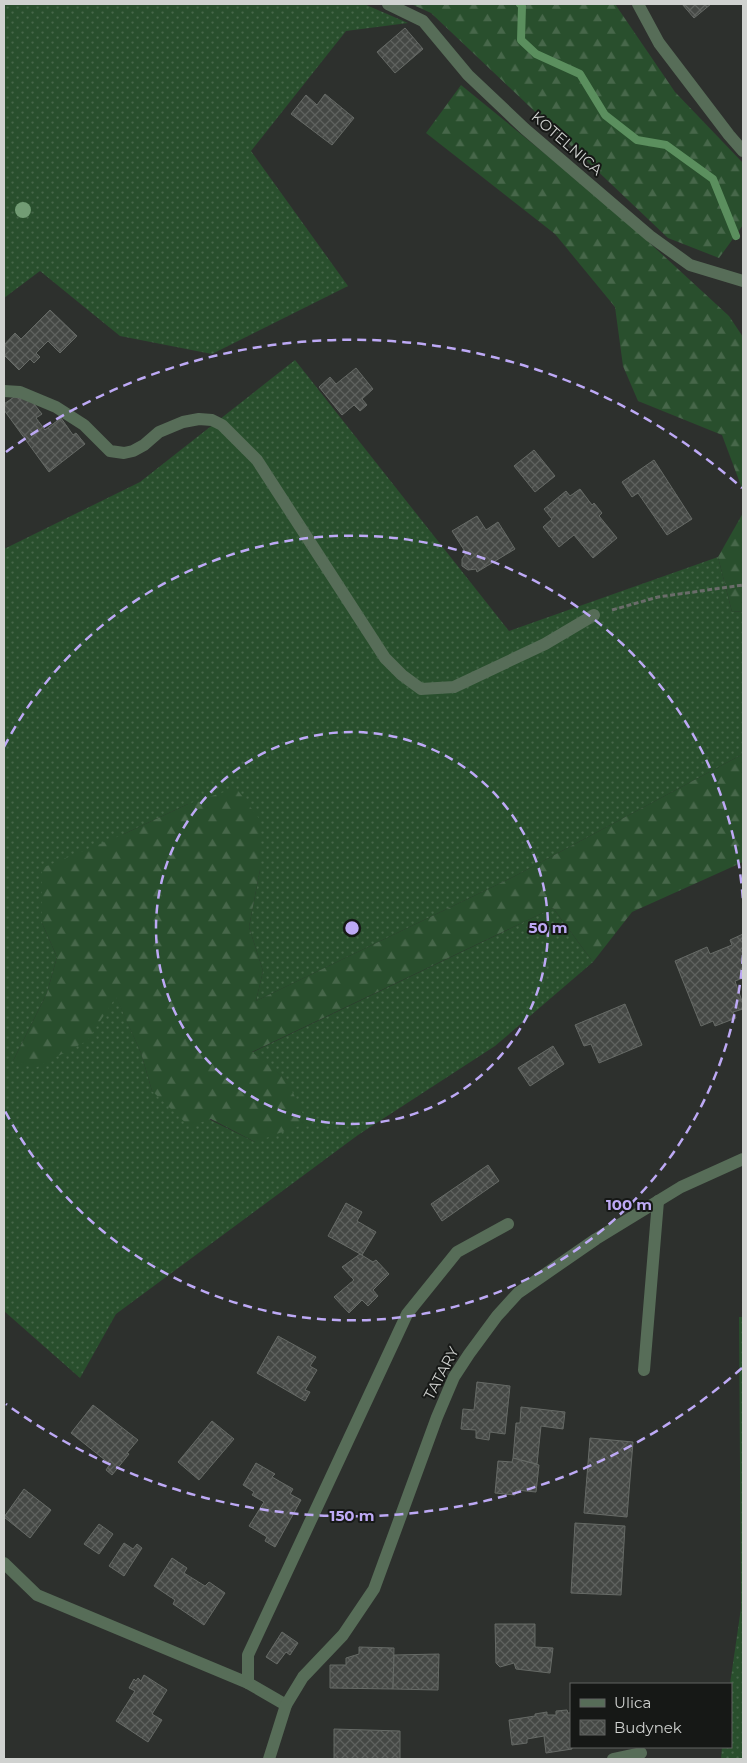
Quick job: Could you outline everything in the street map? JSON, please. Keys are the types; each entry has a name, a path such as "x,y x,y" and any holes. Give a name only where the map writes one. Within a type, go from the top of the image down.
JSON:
{"street":[{"name":"KOTELNICA","path":"388,4 423,21 468,75 525,129 650,236 690,265 743,281"},
{"path":"638,4 659,44 743,151"},
{"path":"4,390 20,392 56,407 84,425 110,451 124,453 133,451 144,445 159,432 183,422 198,419 212,420 222,425 257,460 385,658 402,675 421,689 430,690 454,687 545,644 594,615"},
{"name":"TATARY","path":"269,1759 286,1705 303,1677 343,1635 374,1589 437,1417 454,1377 474,1346 497,1316 518,1293 596,1239 681,1187 743,1159"},
{"path":"644,1370 658,1201"},
{"path":"248,1683 248,1655 407,1314 457,1252 508,1224"},
{"path":"4,1563 37,1595 248,1683 286,1705"},
{"path":"613,1759 640,1753"}],"path":[{"path":"594,615 658,597 743,585"}],"green space":[{"path":"4,4 364,4 408,23 346,31 251,151 348,286 212,354 120,336 40,271 4,298"},
{"path":"411,4 615,4 675,92 743,163 743,225 719,258 668,238 431,13"},
{"path":"461,85 615,211 729,316 743,337 743,491 722,435 638,401 623,366 615,307 555,234 426,133"},
{"path":"295,360 509,631 718,557 732,612 743,611 743,754 515,876 256,1001 263,971 249,927 260,870 188,804 124,834 42,923 57,957 47,993 13,1061 116,996 141,1053 152,1091 255,1142 287,1080 251,1053 553,908 593,962 495,1046 358,1135 116,1314 80,1378 4,1311 4,549 140,482"},
{"path":"743,513 743,611 732,612 718,557"},
{"path":"743,754 743,862 632,912 593,962 553,908 252,1052 287,1080 307,1123 255,1142 211,1119 189,1126 152,1091 141,1053 116,997 87,1041 35,1068 13,1061 47,993 57,957 42,923 42,868 124,834 188,804 236,788 261,821 260,870 249,927 263,971 256,1001 515,876"},
{"path":"739,1317 743,1317 743,1759 721,1759 722,1748 732,1748 732,1683 730,1683 741,1608"}],"building":[{"path":"682,4 711,4 694,18"},
{"path":"405,28 423,49 395,73 377,52"},
{"path":"325,94 354,118 332,145 291,114 306,95 317,105"},
{"path":"50,310 77,336 60,353 48,341 36,353 40,357 34,363 30,359 19,370 4,355 4,345 15,333 21,339"},
{"path":"356,368 373,389 362,399 367,405 360,411 354,405 342,415 319,387 330,377 336,384"},
{"path":"14,397 31,400 42,414 36,418 45,430 61,418 73,435 76,433 85,444 49,472 4,410 4,404"},
{"path":"534,450 555,476 535,492 514,466"},
{"path":"654,460 692,519 667,535 638,493 632,497 622,482"},
{"path":"580,489 592,505 594,503 602,513 599,516 617,538 593,558 574,535 559,547 543,527 552,519 544,509 566,491 570,496"},
{"path":"477,516 486,530 498,522 515,549 477,572 476,569 468,570 462,566 462,559 466,553 452,531"},
{"path":"743,934 743,978 735,981 743,1009 733,1012 736,1018 715,1026 713,1021 701,1026 675,961 707,947 710,954 732,945 730,940"},
{"path":"625,1004 642,1045 599,1063 591,1044 584,1046 575,1025"},
{"path":"553,1046 564,1064 530,1086 518,1068"},
{"path":"488,1165 499,1181 442,1221 431,1204"},
{"path":"346,1203 362,1212 357,1221 376,1232 362,1255 328,1236"},
{"path":"360,1254 373,1262 376,1260 389,1274 373,1290 378,1296 368,1306 362,1300 349,1313 334,1297 354,1280 342,1267"},
{"path":"278,1336 316,1357 310,1366 317,1370 305,1390 310,1392 305,1401 257,1373"},
{"path":"477,1382 510,1386 505,1434 490,1432 489,1440 476,1438 476,1430 461,1429 463,1409 474,1410"},
{"path":"93,1405 138,1440 112,1475 106,1470 110,1464 71,1433"},
{"path":"521,1407 565,1412 563,1429 541,1426 537,1464 513,1458 516,1423 520,1423"},
{"path":"212,1421 234,1439 199,1480 178,1462"},
{"path":"590,1438 633,1442 627,1517 584,1513"},
{"path":"513,1458 539,1465 536,1492 516,1490 515,1495 495,1493 498,1461 512,1462"},
{"path":"256,1463 275,1474 272,1477 293,1489 290,1494 301,1500 275,1547 265,1541 267,1537 249,1526 264,1502 252,1495 254,1492 243,1485"},
{"path":"24,1489 51,1510 30,1538 4,1517"},
{"path":"575,1523 625,1526 621,1595 571,1593"},
{"path":"99,1524 113,1534 99,1554 84,1544"},
{"path":"124,1543 133,1549 137,1544 142,1548 124,1576 109,1566"},
{"path":"172,1558 187,1568 184,1573 205,1586 209,1582 225,1593 204,1625 173,1604 175,1600 154,1586"},
{"path":"495,1624 535,1624 535,1647 553,1648 550,1673 516,1669 514,1663 500,1667 496,1663"},
{"path":"282,1632 298,1643 290,1655 286,1652 277,1664 266,1657"},
{"path":"359,1647 394,1648 393,1689 330,1688 330,1665 346,1665 346,1658 359,1654"},
{"path":"439,1654 438,1690 393,1689 394,1655"},
{"path":"144,1675 167,1690 152,1714 162,1720 148,1742 116,1721 135,1691 129,1688 134,1679 136,1681 138,1678 141,1681"},
{"path":"567,1710 570,1713 570,1748 572,1749 546,1753 544,1736 527,1739 527,1743 512,1745 509,1720 547,1712 547,1715 556,1715 556,1711"},
{"path":"334,1729 400,1731 400,1759 334,1759"}],"waterway":[{"path":"520,4 522,6 521,40 536,54 580,74 605,115 637,140 666,145 713,179 736,236"}]}
